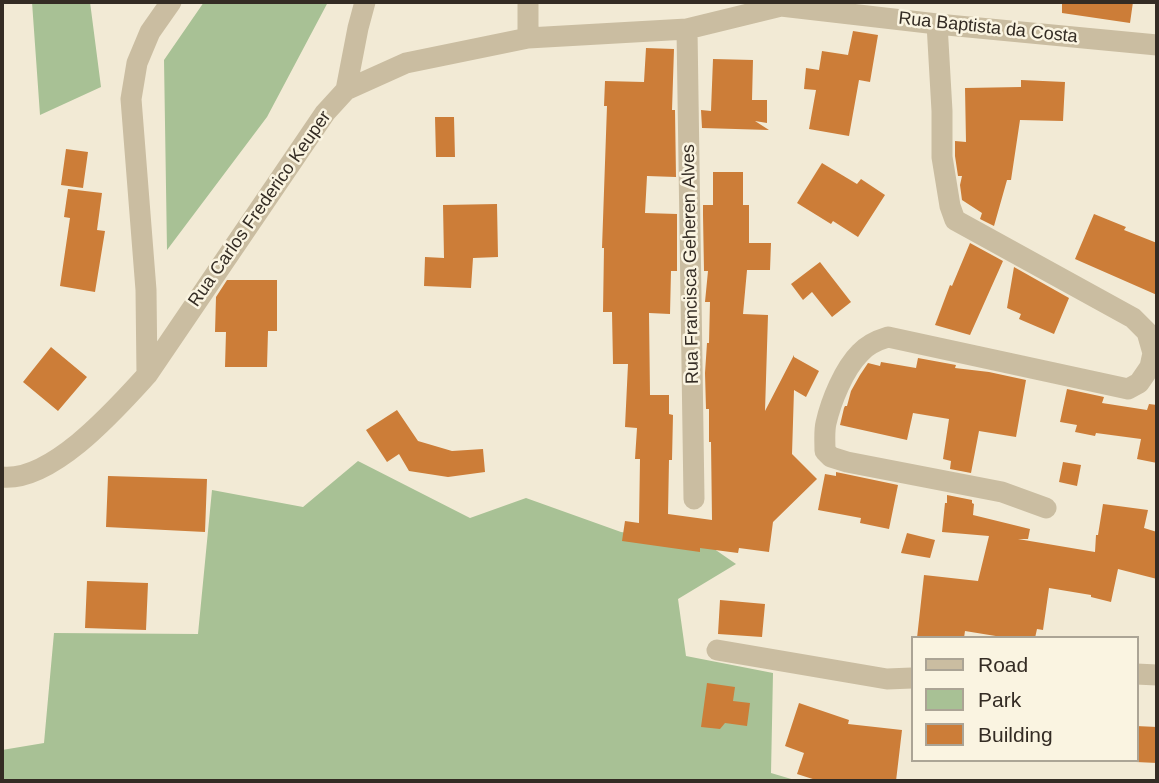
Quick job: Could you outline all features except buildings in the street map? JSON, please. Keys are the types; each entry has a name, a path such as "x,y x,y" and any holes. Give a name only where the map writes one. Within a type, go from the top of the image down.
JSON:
{"street":[{"path":"147,375 146,290 131,99 137,63 150,32 171,2"},
{"path":"346,90 365,2"},
{"path":"528,2 528,38"},
{"name":"Rua Carlos Frederico Keuper","path":"2,477 31,472 52,462 84,438 147,375 325,113 346,90 406,63 528,38 687,29 781,4"},
{"name":"Rua Baptista da Costa","path":"781,4 937,24 1157,45"},
{"path":"937,24 942,157 955,220 1133,318 1147,332 1153,353 1150,367 1139,383 1128,389 888,337 860,352 849,368 825,425 825,450 831,457 847,462 1002,492 1046,508"},
{"name":"Rua Francisca Geheren Alves","path":"687,29 694,499"},
{"path":"717,650 887,679 911,678"},
{"path":"1138,674 1157,675"}],"green space":[{"path":"32,2 90,2 101,87 40,115"},
{"path":"204,2 328,2 267,117 167,250 164,60"},
{"path":"358,461 470,518 526,498 621,532 707,544 736,564 678,599 686,656 773,673 771,773 798,781 2,781 2,750 44,743 54,633 198,634 212,490 303,507"}]}
